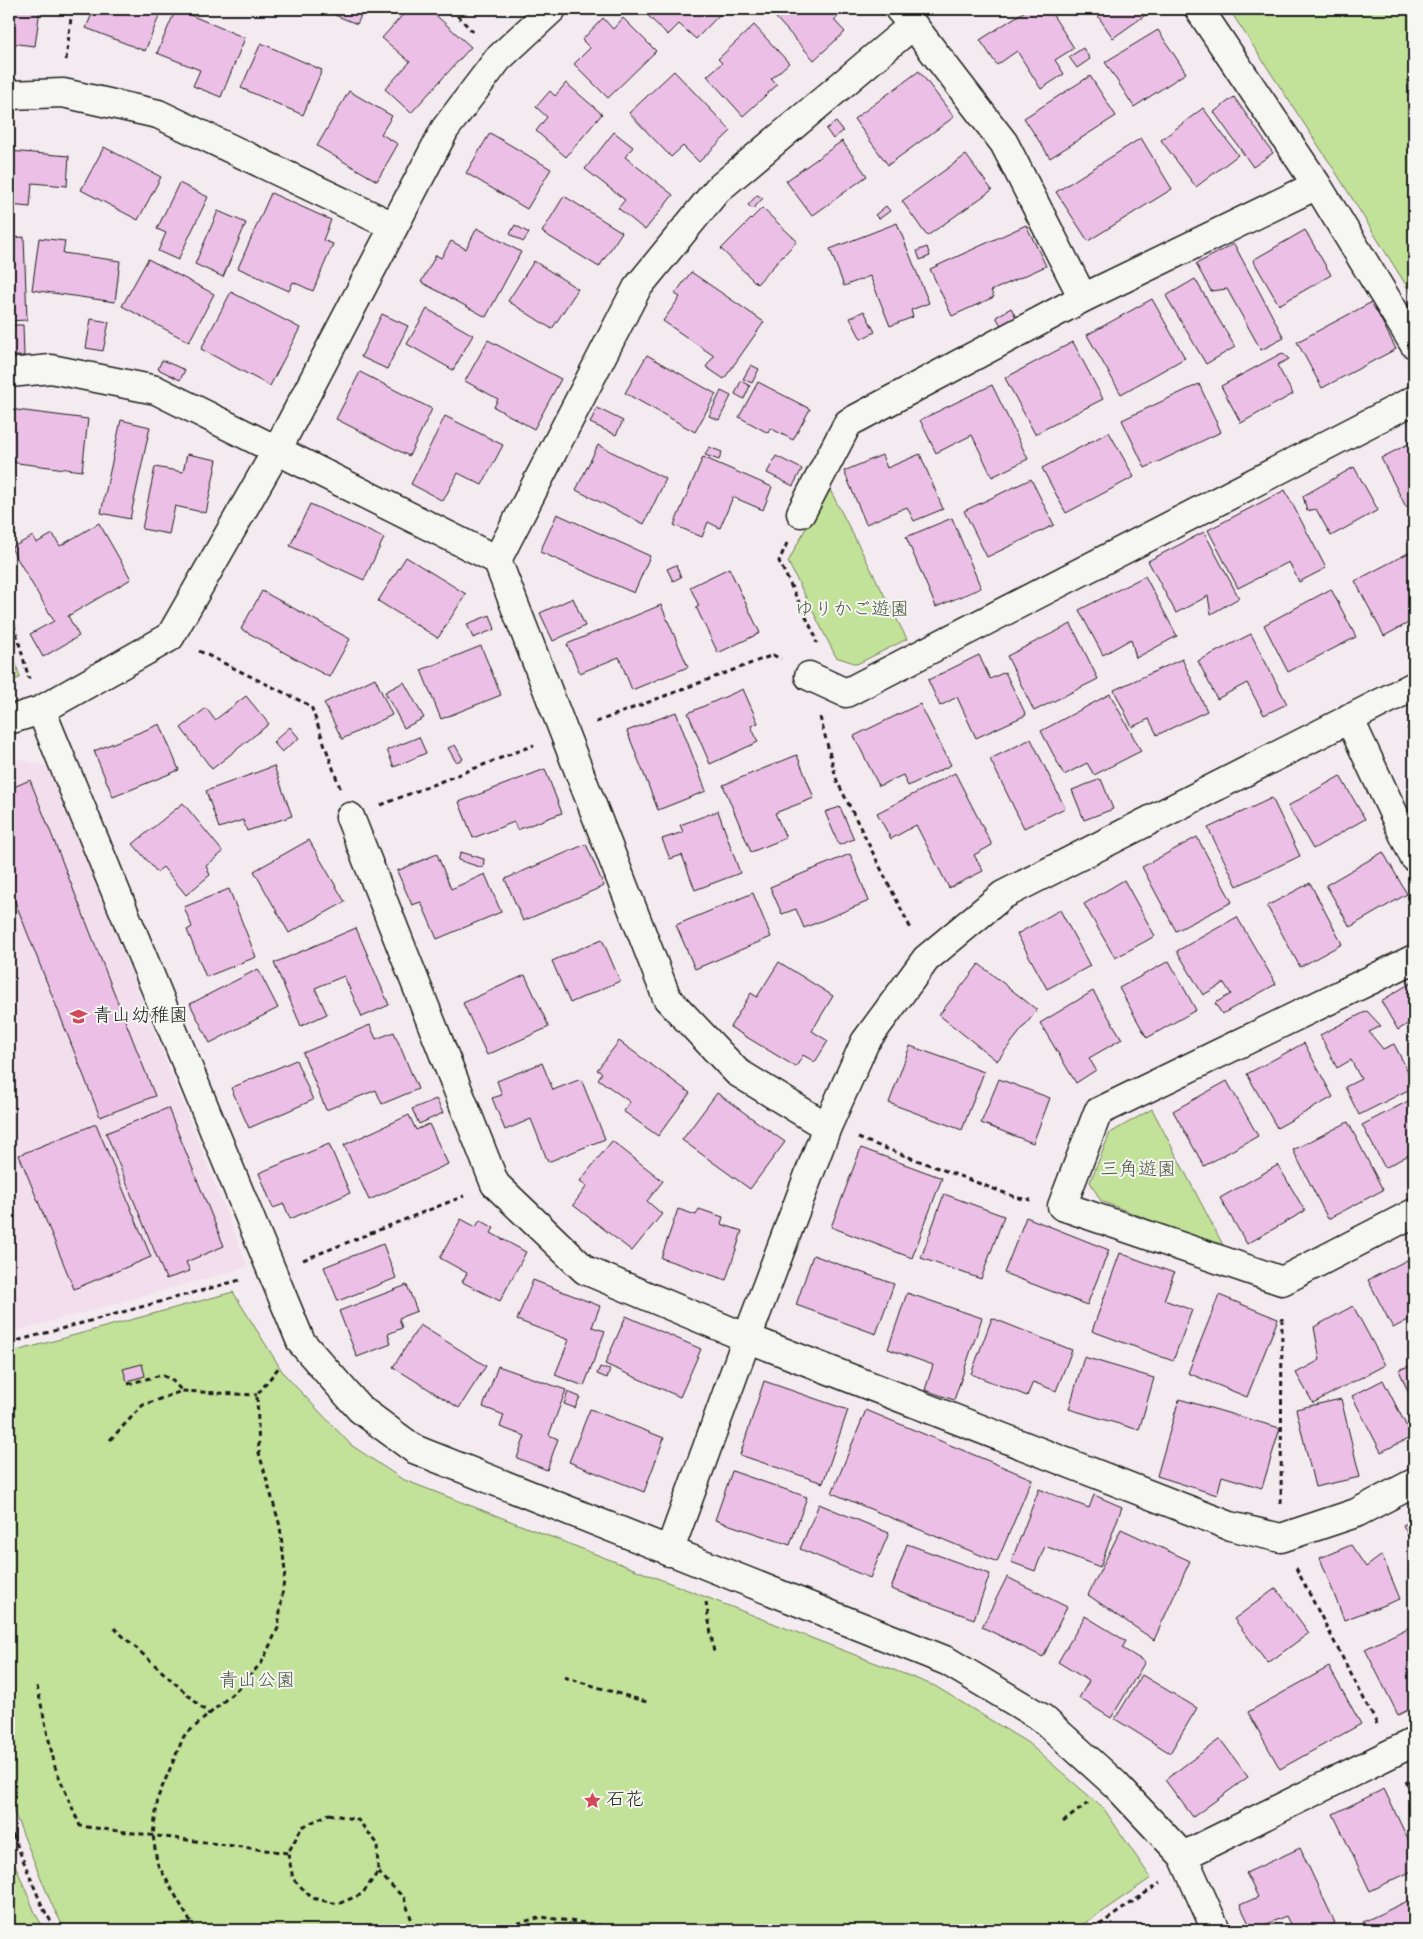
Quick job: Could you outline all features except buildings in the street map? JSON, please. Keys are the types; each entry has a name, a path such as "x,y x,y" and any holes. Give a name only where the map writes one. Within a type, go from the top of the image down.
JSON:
{"street":[{"path":"9,720 41,710 170,637 278,450 445,129 498,59 552,9"},
{"path":"1199,9 1317,185 1414,344"},
{"path":"497,560 637,288 717,190 906,17 1004,143 1083,298"},
{"path":"9,95 63,93 158,114 393,226"},
{"path":"801,513 848,423 1083,298 1317,185"},
{"path":"9,373 51,369 156,390 497,560 667,998 737,1072 827,1127"},
{"path":"809,676 846,693 1414,400"},
{"path":"669,1552 827,1127 865,1042 926,959 1003,895 1414,686"},
{"path":"41,710 301,1342 360,1409 414,1449 947,1661 1042,1718 1115,1784 1183,1856 1216,1930"},
{"path":"1350,718 1414,857"},
{"path":"350,817 495,1184 584,1270 747,1338 1230,1526 1281,1538 1356,1513 1414,1483"},
{"path":"1414,959 1098,1112 1062,1206 1282,1281 1414,1213"},
{"path":"1183,1856 1414,1742"}],"path":[{"path":"63,93 72,9"},
{"path":"801,513 779,561 817,640 809,676 837,781 926,959"},
{"path":"9,607 30,682"},
{"path":"192,648 311,706 350,817"},
{"path":"827,1127 1018,1198 1062,1206"},
{"path":"9,1343 271,1273 495,1184"},
{"path":"195,1930 157,1862 153,1835 158,1797 184,1736 239,1688 262,1662 278,1628 286,1572 280,1526 259,1453 257,1395 280,1366"},
{"path":"128,1384 161,1375 171,1379 182,1391"},
{"path":"110,1440 143,1405 182,1391 257,1395"},
{"path":"705,1598 714,1653"},
{"path":"114,1628 209,1714"},
{"path":"564,1677 650,1703"},
{"path":"37,1686 55,1768 80,1826 288,1853"},
{"path":"1063,1822 1090,1802"},
{"path":"329,1814 358,1820 377,1843 378,1872 362,1894 338,1904 312,1898 293,1879 288,1853 302,1827 329,1814"},
{"path":"9,1826 43,1908 56,1930"},
{"path":"1092,1930 1157,1886 1183,1856"},
{"path":"378,1872 404,1898 415,1930"},
{"path":"491,1930 542,1917 605,1926 611,1930"}],"shaded area":[{"name":"青山幼稚園","path":"9,756 49,767 248,1267 9,1333"}],"green space":[{"path":"1229,9 1414,9 1414,298 1335,171"},
{"name":"ゆりかご遊園","path":"828,486 907,639 857,664 836,657 788,562"},
{"path":"9,639 20,678 9,681"},
{"name":"三角遊園","path":"1152,1109 1225,1249 1101,1201 1090,1182 1110,1133"},
{"name":"青山公園","path":"233,1292 284,1374 351,1445 402,1479 935,1686 1028,1743 1104,1809 1151,1878 1075,1930 65,1930 52,1905 9,1800 9,1353"},
{"path":"9,1850 36,1915 45,1930 9,1930"}],"place":[{"name":"青山幼稚園","path":"79,1017"},
{"name":"石花","path":"592,1801"}]}
